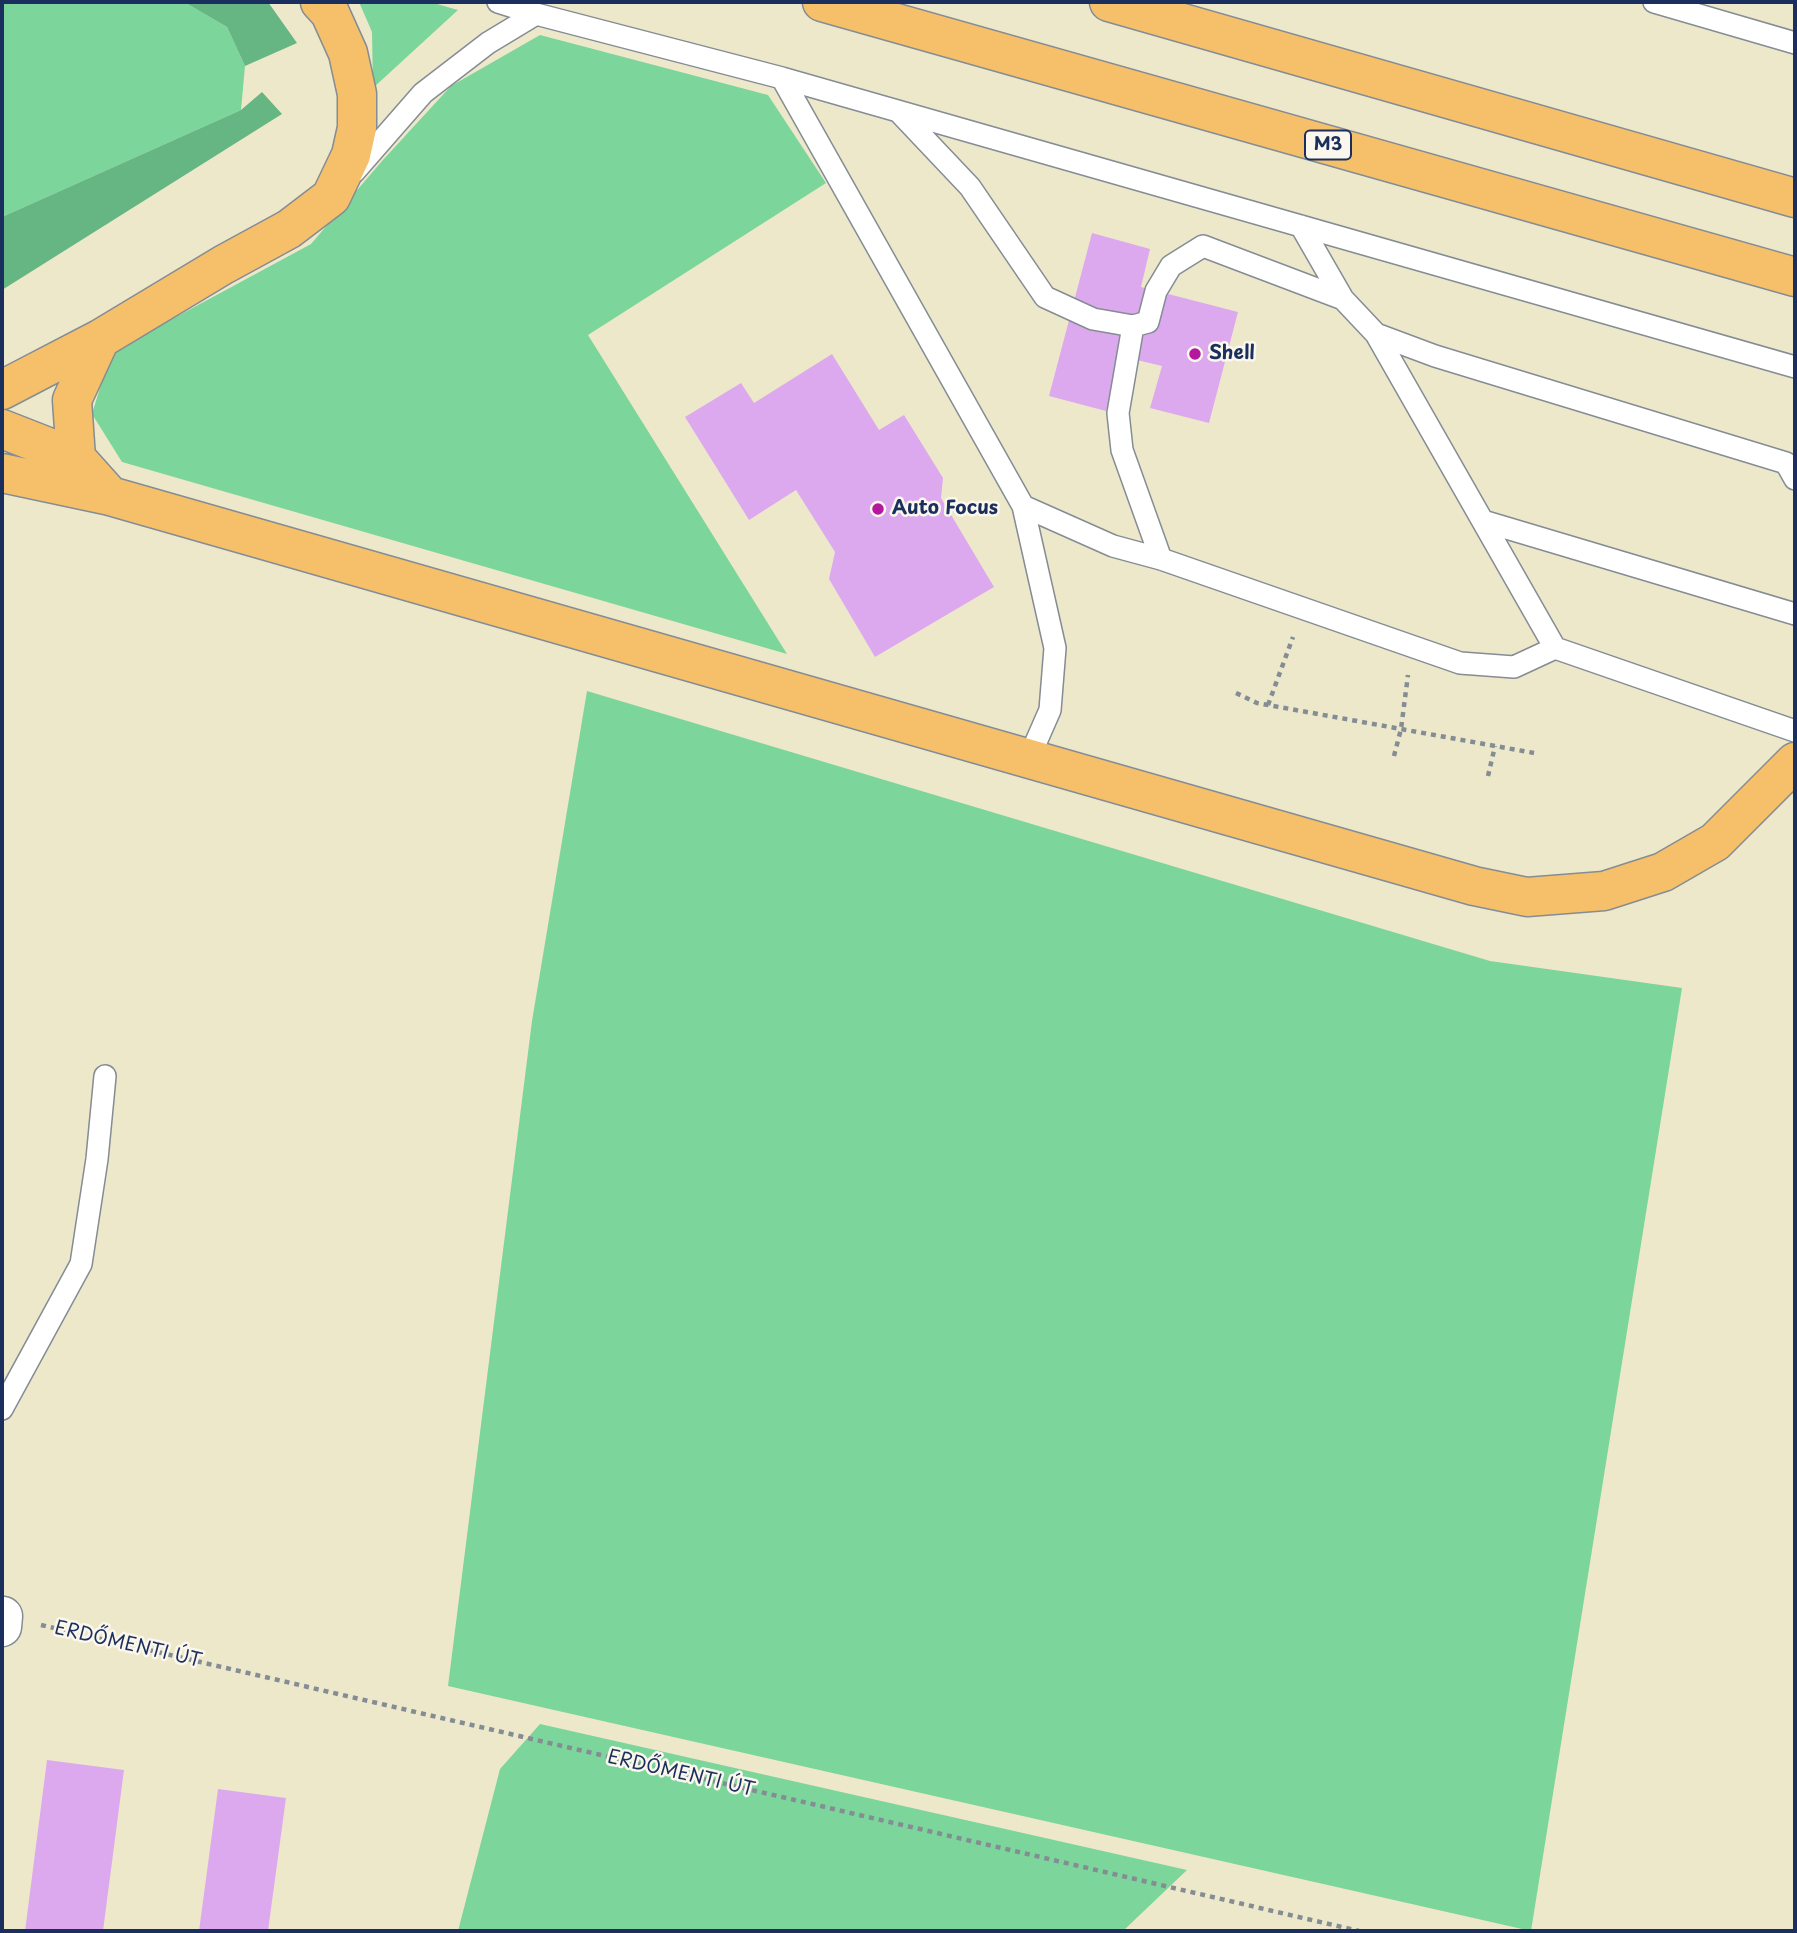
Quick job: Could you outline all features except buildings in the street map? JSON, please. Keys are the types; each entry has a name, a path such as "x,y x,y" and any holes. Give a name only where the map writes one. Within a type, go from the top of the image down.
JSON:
{"highway":[{"path":"2,390 100,339 289,229 331,197 351,155 357,128 357,94 348,53 330,13 320,2"},
{"name":"M3","path":"822,2 1795,277"},
{"path":"1110,2 1795,198"},
{"path":"76,458 72,400 100,339"},
{"path":"2,429 76,458 110,496"},
{"path":"2,473 110,496 1474,886 1527,897 1604,891 1663,872 1715,842 1795,762"}],"lane":[{"path":"498,2 782,78 1795,367"},
{"path":"1654,2 1795,43"},
{"path":"331,197 423,93 488,43 536,14"},
{"path":"782,78 1023,506 1055,648 1050,710 1030,758"},
{"path":"898,111 970,187 1045,297 1093,318 1133,326 1148,322 1156,291 1171,266 1203,246 1343,299"},
{"path":"1301,226 1343,299 1376,334 1555,648 1795,732"},
{"path":"1133,326 1118,413 1122,450 1161,559"},
{"path":"1376,334 1435,356 1786,463 1795,479"},
{"path":"1023,506 1113,546 1161,559 1460,663 1514,667 1555,648"},
{"path":"1483,521 1795,614"},
{"path":"2,1409 81,1264 97,1159 105,1076"}],"path":[{"path":"1268,705 1303,608"},
{"path":"1394,756 1401,729 1412,646"},
{"path":"1236,693 1257,703 1534,753"},
{"path":"1488,776 1495,746"},
{"name":"ERDŐMENTI ÚT","path":"2,1620 1359,1931"}],"green space":[{"path":"2,2 184,2 227,27 245,66 241,110 2,217"},
{"path":"184,2 268,2 297,43 245,66 227,27"},
{"path":"359,2 430,2 458,10 373,88 372,32"},
{"path":"540,35 768,95 826,183 588,335 787,654 122,462 92,414 111,352 311,244 451,86"},
{"path":"262,92 282,114 2,290 2,217 241,110"},
{"path":"587,691 1490,961 1682,988 1531,1931 448,1686 532,1021"},
{"path":"540,1724 1187,1870 1123,1931 458,1931 500,1769"}],"place":[{"name":"Shell","path":"1195,354"},
{"name":"Auto Focus","path":"878,509"}]}
